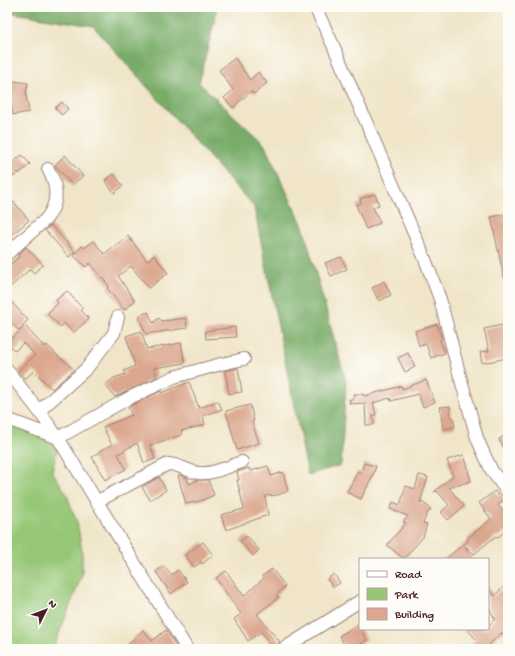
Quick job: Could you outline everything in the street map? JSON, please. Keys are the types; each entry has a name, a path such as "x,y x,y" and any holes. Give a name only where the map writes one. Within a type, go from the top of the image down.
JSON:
{"street":[{"path":"315,7 333,44 425,259 440,299 477,438 492,471 508,493"},
{"path":"7,254 46,219 54,207 56,188 48,169"},
{"path":"39,411 87,368 114,333 118,318"},
{"path":"7,419 58,438 130,398 174,377 221,364 244,360"},
{"path":"7,370 58,438 186,649"},
{"path":"96,502 168,464 174,464 200,473 210,472 242,462"},
{"path":"283,649 359,602"}],"green space":[{"path":"7,7 213,7 217,11 199,83 264,144 303,226 346,382 341,465 308,475 254,207 93,26 7,12"},
{"path":"7,420 59,442 52,471 66,493 77,522 82,551 82,575 53,649 7,649"}],"building":[{"path":"235,58 250,80 258,72 267,83 254,94 251,91 233,108 224,98 233,90 219,70"},
{"path":"7,80 28,83 26,94 29,112 13,115 9,96 7,95"},
{"path":"62,102 68,109 62,115 55,108"},
{"path":"22,155 30,164 19,174 18,172 14,177 7,167"},
{"path":"65,155 83,176 72,185 55,165"},
{"path":"114,174 123,186 114,193 105,180"},
{"path":"375,194 379,205 373,207 380,223 366,229 356,205 361,203 360,199"},
{"path":"14,202 29,220 7,239 7,208"},
{"path":"508,214 508,278 504,278 491,217"},
{"path":"51,225 75,252 69,257 45,230"},
{"path":"128,236 147,261 154,255 168,273 149,288 131,266 118,276 135,301 124,310 107,288 109,286 90,263 86,267 73,255 82,246 84,248 94,241 104,254"},
{"path":"26,247 43,265 34,273 30,269 7,290 7,267 19,257 18,255"},
{"path":"341,257 347,269 331,276 325,263"},
{"path":"384,281 391,295 379,301 372,288"},
{"path":"67,291 82,308 81,310 89,319 73,333 64,323 61,327 47,314 58,303 56,300"},
{"path":"7,297 28,320 18,330 7,318"},
{"path":"148,312 153,323 159,318 162,321 186,318 187,328 146,334 138,316"},
{"path":"437,324 442,339 440,340 445,353 431,358 426,344 419,346 415,331"},
{"path":"507,324 508,358 482,363 480,352 489,351 484,329"},
{"path":"25,326 44,347 47,345 74,370 52,389 34,371 25,379 18,371 35,355 23,343 15,351 7,343"},
{"path":"235,327 236,337 206,339 205,331"},
{"path":"141,331 147,349 181,343 185,363 154,368 157,377 115,397 105,385 114,378 126,374 124,371 135,366 126,336"},
{"path":"408,353 415,367 405,372 398,358"},
{"path":"238,368 242,392 229,394 225,371"},
{"path":"426,380 435,402 423,407 418,394 391,401 390,398 373,403 376,415 373,415 374,425 366,425 365,403 350,404 349,400 354,398 354,394 363,394 364,396 402,386 402,389"},
{"path":"189,382 199,408 218,401 222,409 203,416 205,425 181,431 182,435 150,445 155,459 144,463 137,443 118,454 126,469 105,480 92,457 103,449 112,445 103,427 132,415 128,407 161,391 162,393"},
{"path":"250,405 254,421 252,422 259,443 237,450 226,411"},
{"path":"450,406 451,417 453,417 455,427 443,429 440,407"},
{"path":"508,434 508,455 499,439"},
{"path":"464,455 471,481 449,488 464,506 448,520 441,512 449,505 437,491 434,492 453,476 447,460"},
{"path":"364,463 376,466 361,499 347,492 358,471 361,473"},
{"path":"268,466 271,476 283,472 288,491 278,495 265,496 268,515 226,530 221,515 244,509 237,480 239,480 237,472 249,468 250,471"},
{"path":"180,475 187,478 189,484 198,480 208,480 214,495 200,501 186,504 178,476"},
{"path":"419,475 428,477 420,503 422,502 431,509 423,523 427,524 423,537 405,558 403,558 387,545 406,523 403,522 408,516 390,509 393,502 400,505 406,486 415,489"},
{"path":"159,477 166,490 150,500 142,487"},
{"path":"495,491 503,501 498,505 508,517 508,529 498,537 496,536 474,554 465,546 471,558 446,558 468,541 467,539 491,519 479,503"},
{"path":"247,536 259,550 253,556 240,541"},
{"path":"203,542 213,555 202,564 201,562 194,567 185,555"},
{"path":"164,566 171,575 178,570 187,582 171,594 156,572"},
{"path":"272,569 285,586 276,596 279,597 257,614 280,642 275,649 261,632 248,641 234,619 241,614 216,578 226,571 244,596 264,578 262,576"},
{"path":"334,574 340,583 333,587 327,579"},
{"path":"508,583 508,629 502,634 501,633 485,649 466,649 476,639 468,630 489,630 489,625 495,619 489,608 489,588 494,596"},
{"path":"359,624 359,630 361,630 367,640 353,649 347,649 339,636"},
{"path":"143,630 152,641 166,630 178,649 123,649"}]}
